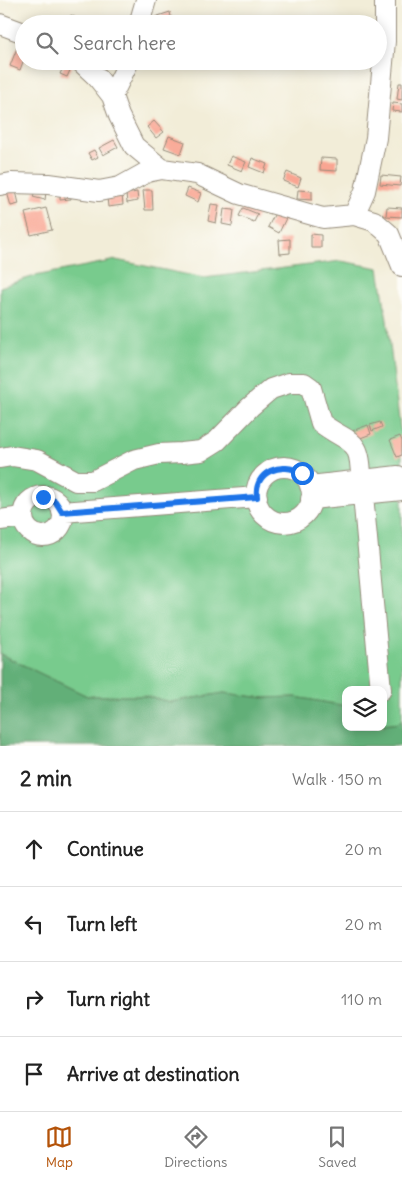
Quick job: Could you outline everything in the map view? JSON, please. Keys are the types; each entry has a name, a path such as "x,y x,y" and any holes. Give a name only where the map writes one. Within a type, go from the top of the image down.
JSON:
{"street":[{"path":"142,15 146,0"},
{"path":"385,0 385,15"},
{"path":"0,24 15,29"},
{"path":"90,70 112,96 119,116 134,146 162,169"},
{"path":"112,96 125,70"},
{"path":"354,215 365,191 376,138 382,70"},
{"path":"0,185 12,183 50,184 99,191 120,187 147,172 162,169 197,174 240,194 323,218 354,215 374,221 389,234 402,266"},
{"path":"0,458 12,456 38,460 76,481 94,482 134,460 158,454 201,451 217,441 250,407 272,389 289,383 304,383 311,388 321,423 352,442 359,453 381,686"},
{"path":"280,467 295,469 302,473 311,492 310,506 302,516 290,522 270,518 261,509 257,497 261,480 266,474 280,467"},
{"path":"362,487 398,476 402,479"},
{"path":"311,492 362,487 402,490"},
{"path":"43,497 55,501 62,512 62,522 51,534 46,536 33,533 28,529 23,517 27,505 37,498 43,497"},
{"path":"62,512 257,497"},
{"path":"0,520 23,517"}],"green space":[{"path":"116,260 204,278 341,261 379,268 402,434 402,720 399,723 387,724 387,686 342,686 342,705 295,697 264,698 224,693 171,702 144,696 87,696 0,654 0,287 35,276"},
{"path":"0,654 87,696 144,696 171,702 224,693 264,698 295,697 342,705 342,731 387,731 387,724 399,723 402,720 402,746 0,746"}],"building":[{"path":"15,53 15,68 10,66"},
{"path":"62,70 70,70 67,77 60,74"},
{"path":"399,83 402,83 402,100 397,99"},
{"path":"393,103 402,104 402,112 392,111"},
{"path":"154,121 164,132 156,138 147,127"},
{"path":"169,136 185,142 181,154 164,148"},
{"path":"114,140 118,147 103,155 99,148"},
{"path":"94,150 98,157 92,160 88,153"},
{"path":"231,156 246,162 242,171 227,165"},
{"path":"252,158 267,164 264,173 249,167"},
{"path":"321,158 337,159 337,171 320,170"},
{"path":"287,172 301,178 298,187 283,181"},
{"path":"381,175 401,177 400,186 380,184"},
{"path":"188,188 201,193 198,202 185,196"},
{"path":"35,190 46,192 45,200 33,197"},
{"path":"143,190 152,190 153,210 145,210"},
{"path":"298,190 312,191 312,200 297,199"},
{"path":"16,191 19,204 11,206 7,192"},
{"path":"71,191 71,199 60,200 60,192"},
{"path":"137,192 138,201 127,203 126,194"},
{"path":"122,195 123,205 108,207 107,197"},
{"path":"211,204 219,205 216,223 208,221"},
{"path":"387,207 402,208 402,217 386,216"},
{"path":"46,208 52,230 31,235 25,213"},
{"path":"243,208 258,214 254,222 239,216"},
{"path":"224,209 234,210 232,226 222,224"},
{"path":"275,213 286,218 279,233 268,227"},
{"path":"311,234 321,235 321,248 311,248"},
{"path":"290,239 290,253 280,254 279,240"},
{"path":"380,422 382,427 372,431 370,425"},
{"path":"368,425 371,434 355,440 352,431"},
{"path":"400,436 402,455 397,457 390,440"}],"route":[{"path":"43,497 55,501 62,512 257,497 256,494 261,480 272,470 288,467 302,473"}]}
